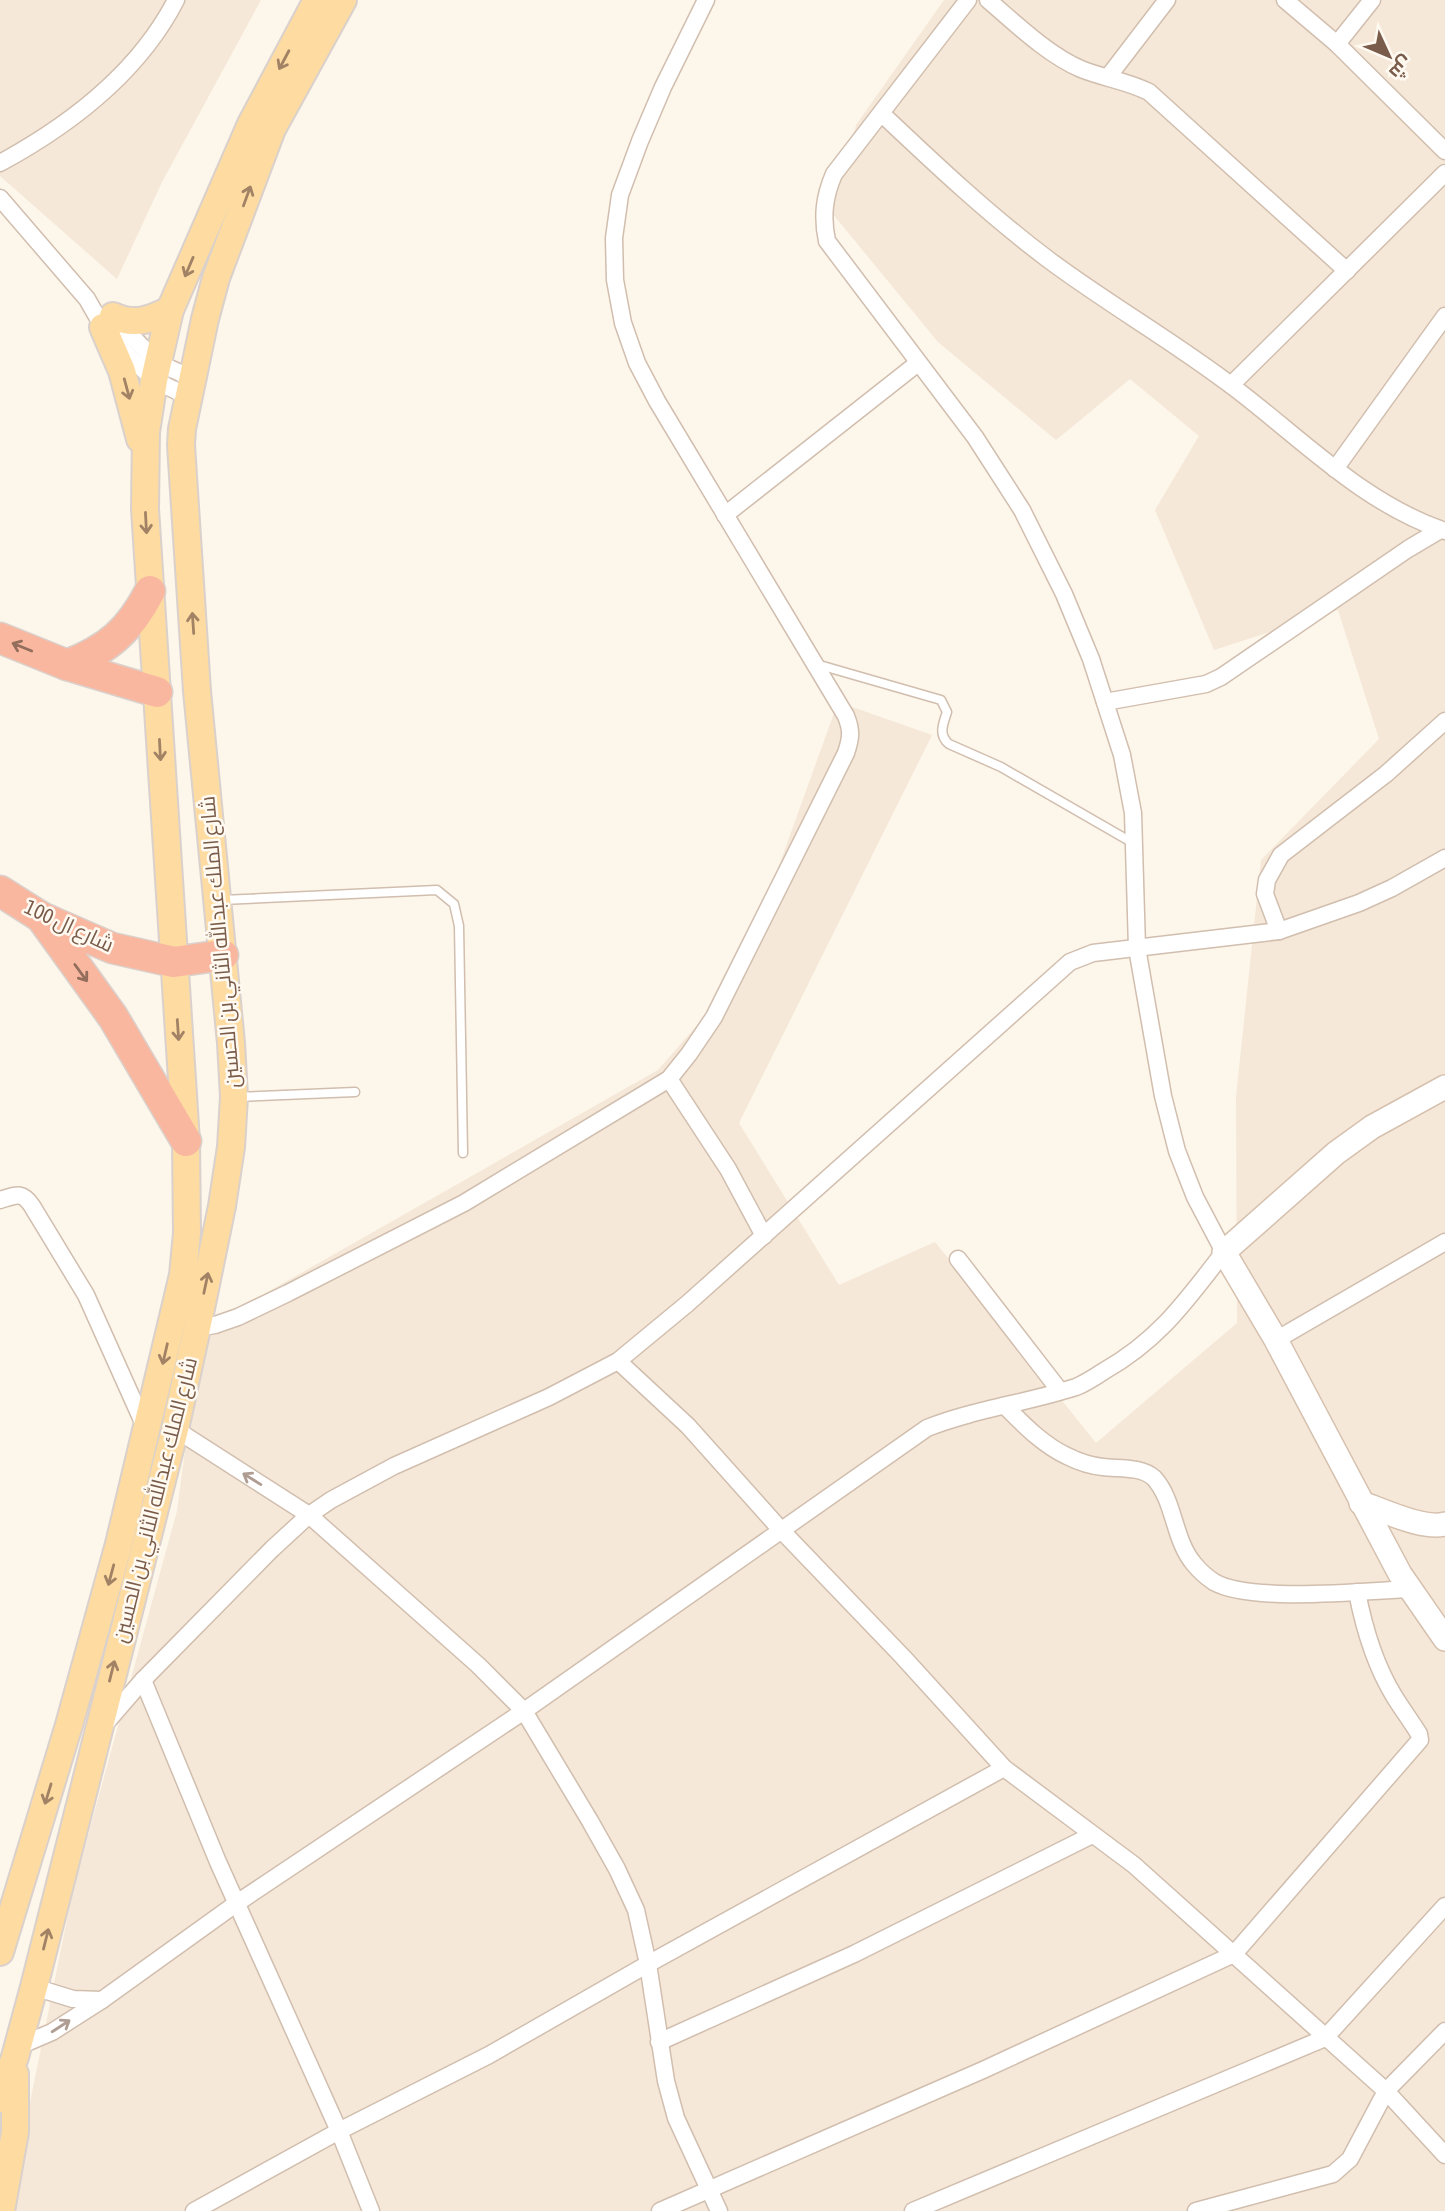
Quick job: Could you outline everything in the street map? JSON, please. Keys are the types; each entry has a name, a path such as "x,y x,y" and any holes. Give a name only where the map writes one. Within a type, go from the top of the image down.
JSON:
{"highway":[{"path":"67,665 89,657 125,630 150,591"},
{"path":"0,638 67,665 157,692"},
{"name":"شارع ال 100","path":"0,891 41,917 112,947 174,962 223,955"},
{"path":"41,917 113,1017 186,1141"}],"main road":[{"name":"شارع الملك عبدالله الثاني بن الحسين","path":"0,1952 8,1906 73,1712 119,1544 183,1275 187,1233 186,1141 150,591 144,454 156,371 170,310 251,124 317,0"},
{"name":"شارع الملك عبدالله الثاني بن الحسين","path":"0,2099 34,1987 175,1429 222,1206 231,1147 234,1097 219,900 197,691 181,446 205,319 216,278 272,129 343,0"},
{"path":"144,454 108,321 135,323 170,310"},
{"path":"157,692 197,691"},
{"path":"1,2211 15,2133 15,2052"}],"street":[{"path":"0,163 67,120 131,66 152,40 176,0"},
{"path":"197,1328 238,1317 464,1203 669,1079 714,1017 851,738 851,728 846,716 637,363 623,323 615,281 614,237 620,195 663,88 706,0"},
{"path":"968,0 834,174 823,212 827,241 975,437 1023,510 1065,594 1091,659 1122,755 1133,813 1137,948 1163,1097 1177,1151 1195,1197 1276,1340 1361,1503 1410,1589 1445,1639"},
{"path":"988,0 1060,57 1080,69 1149,92 1347,271"},
{"path":"1108,77 1167,0"},
{"path":"1285,0 1337,44 1445,151"},
{"path":"1337,44 1372,0"},
{"path":"881,113 994,217 1049,260 1231,385 1335,469 1386,506 1443,530"},
{"path":"1231,385 1445,173"},
{"path":"0,198 87,299 156,371 191,388"},
{"path":"1335,469 1445,316"},
{"path":"726,515 918,363"},
{"path":"1105,702 1189,688 1221,677 1408,549 1443,530"},
{"path":"1279,931 1265,894 1267,880 1282,855 1386,774 1445,722"},
{"path":"96,1735 143,1680 309,1515 394,1466 549,1397 618,1361 678,1312 1070,962 1093,953 1279,931 1359,903 1445,858"},
{"path":"669,1079 728,1168 764,1236"},
{"path":"15,2052 102,2000 237,1903 524,1711 927,1429 956,1417 1079,1386 1130,1357 1161,1331 1224,1252 1336,1153 1372,1127 1445,1087"},
{"path":"0,1200 16,1195 26,1197 32,1206 86,1294 147,1431"},
{"path":"1276,1340 1445,1242"},
{"path":"958,1259 1060,1391"},
{"path":"618,1361 688,1426 781,1530 903,1657 1004,1768 1134,1865 1386,2091 1445,2155"},
{"path":"1005,1406 1039,1439 1068,1456 1102,1467 1118,1467 1153,1477 1168,1501 1180,1540 1194,1564 1215,1582 1241,1590 1264,1593 1410,1589"},
{"path":"175,1429 309,1515 478,1665 524,1711 617,1869 636,1910 648,1964 659,2042 676,2118 719,2211"},
{"path":"1361,1503 1421,1524 1445,1524"},
{"path":"660,2211 983,2070 1234,1954 1420,1740 1419,1734 1393,1695 1374,1652 1363,1625 1357,1592"},
{"path":"143,1680 218,1862 340,2131 371,2211"},
{"path":"194,2211 340,2131 489,2055 1004,1768"},
{"path":"659,2042 854,1954 1093,1835"},
{"path":"913,2211 1325,2038 1445,1906"},
{"path":"34,1987 73,1998 102,2000"},
{"path":"1196,2211 1333,2174 1350,2159 1386,2091 1445,2031"}],"lane":[{"path":"813,663 941,700 947,712 941,734 943,740 995,764 1134,843"},
{"path":"219,900 437,890 454,904 458,926 463,1153"},
{"path":"234,1097 355,1092"}],"shaded area":[{"path":"0,0 261,0 162,182 117,279 0,176"},
{"path":"944,0 1445,0 1445,2211 8,2211 73,1890 177,1511 201,1330 658,1070 739,977 838,702 932,735 739,1123 839,1285 935,1242 1096,1443 1237,1323 1236,1097 1261,860 1379,739 1338,610 1214,650 1155,510 1199,436 1130,379 1056,440 938,342 832,213 856,125"}]}
